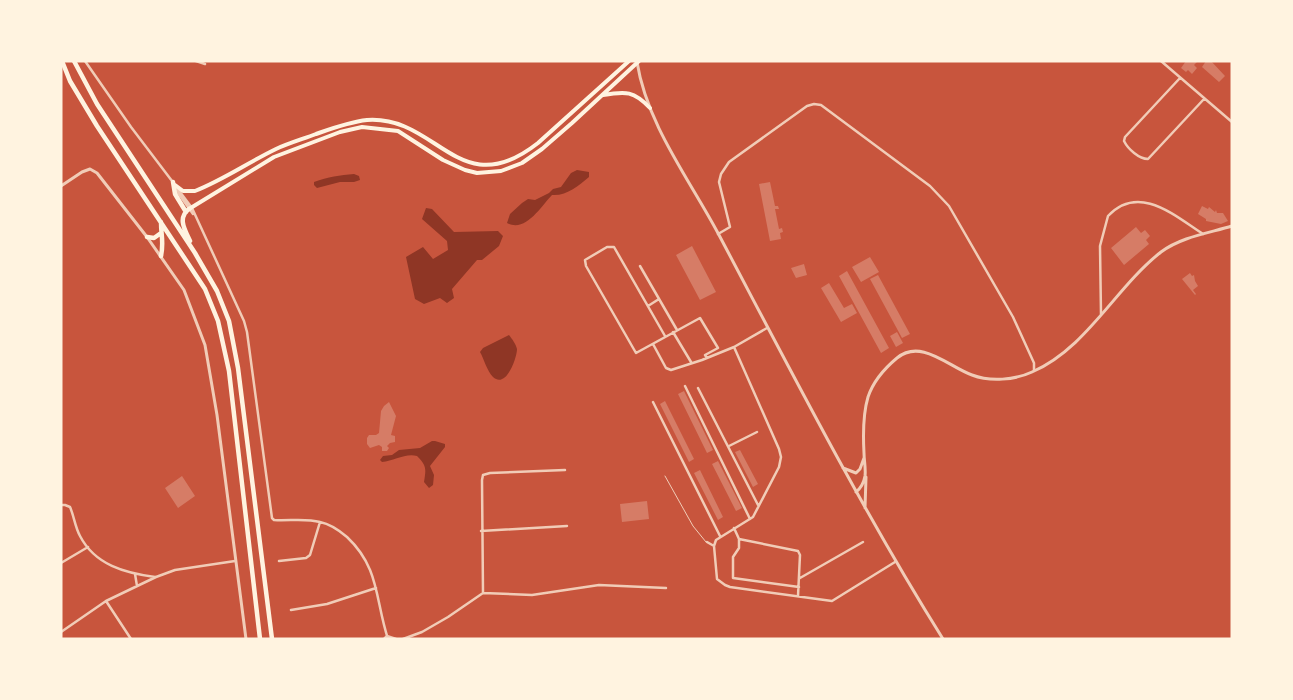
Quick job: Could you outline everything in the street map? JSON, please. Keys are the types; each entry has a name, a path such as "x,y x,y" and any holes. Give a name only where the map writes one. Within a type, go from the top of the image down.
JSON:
{"highway":[{"path":"62,61 70,81 87,110 204,289 218,321 224,339 229,370 260,639"},
{"path":"74,61 96,104 195,254 220,298 232,334 238,368 272,639"},
{"path":"174,184 175,194 189,210 182,219 183,227 195,254"},
{"path":"161,221 161,234 164,242 161,256"},
{"path":"147,237 154,238 161,234"}],"main road":[{"path":"174,184 183,191 195,191 277,149 340,125 368,120 401,124 446,152 467,162 485,166 502,163 524,154 538,143 629,61"},
{"path":"189,210 274,157 340,132 362,127 398,131 443,160 465,170 477,173 501,171 522,163 542,149 638,62"},
{"path":"603,95 628,92 640,98 650,108"}],"street":[{"path":"85,61 95,78 174,184"},
{"path":"196,61 205,64"},
{"path":"1161,61 1232,122"},
{"path":"638,62 650,108 680,167 866,510 895,562 943,639"},
{"path":"1180,78 1125,137 1126,145 1144,159 1148,159 1204,99"},
{"path":"718,234 730,227 719,182 723,169 729,162 807,106 814,104 821,106 930,186 949,206 1013,317 1034,363 1033,372"},
{"path":"61,186 90,169 97,173 147,237 184,290 206,345 246,639"},
{"path":"1101,314 1100,246 1108,216 1111,212 1131,203 1146,202 1163,208 1203,234"},
{"path":"189,210 195,217 239,307 247,332 272,518 274,520 320,522 344,534 356,546 367,562 377,588 388,637"},
{"path":"856,492 863,483 865,475 864,426 867,399 878,378 906,352 914,350 924,351 974,376 1010,378 1024,376 1051,363 1060,356 1080,338 1147,264 1163,251 1180,242 1232,226"},
{"path":"665,336 613,246 607,247 585,261 586,266 636,353 700,318 718,348 705,355 707,358"},
{"path":"640,266 677,330"},
{"path":"648,306 660,299"},
{"path":"653,344 667,369 671,370 734,347 767,328"},
{"path":"673,332 691,362"},
{"path":"734,347 779,450 780,457 779,467 753,517 735,530 720,536 716,540 714,546 716,576 724,585 832,601 895,562"},
{"path":"684,386 750,519"},
{"path":"698,388 759,506"},
{"path":"653,402 720,536"},
{"path":"729,446 757,432"},
{"path":"843,468 856,473 860,469 864,456"},
{"path":"865,466 867,472 866,510"},
{"path":"483,593 481,530 482,480 484,474 565,470"},
{"path":"63,505 70,507 80,536 88,547 107,564 135,574 156,577"},
{"path":"279,561 306,558 310,555 320,522"},
{"path":"481,530 567,526"},
{"path":"735,530 740,539 739,548 733,557 733,578 799,587"},
{"path":"740,539 798,551 800,555 800,578 798,596"},
{"path":"707,542 714,546"},
{"path":"800,578 863,542"},
{"path":"61,563 88,547"},
{"path":"61,632 106,601 156,577 175,570 236,561"},
{"path":"135,574 137,586"},
{"path":"403,639 422,632 483,593 532,595 599,585 666,588"},
{"path":"291,610 327,604 377,588"},
{"path":"106,601 131,639"},
{"path":"384,639 388,637 396,639"}],"lane":[{"path":"665,476 693,526 707,542"}],"shaded area":[{"path":"577,170 589,172 589,177 563,194 552,195 527,221 514,225 507,223 510,214 522,203 528,199 535,200 553,189 561,187 571,173"},
{"path":"354,174 359,176 360,180 340,182 317,188 314,185 314,182 324,179"},
{"path":"426,208 432,209 454,232 498,231 503,236 499,246 482,260 477,260 452,289 454,298 447,303 440,298 424,304 415,299 406,257 423,247 433,259 448,250 447,241 422,219"},
{"path":"509,335 516,345 517,353 510,371 502,379 498,380 493,377 487,368 480,352 483,348"},
{"path":"432,441 445,444 445,447 430,466 434,475 433,485 429,488 424,482 425,471 423,462 417,456 413,455 382,462 380,460 383,456 392,455 399,450 420,448"}],"building":[{"path":"1186,61 1198,61 1194,65 1197,68 1192,74 1188,70 1186,72 1181,68"},
{"path":"1206,61 1211,61 1225,76 1219,82 1202,67"},
{"path":"770,182 775,206 778,206 779,209 775,209 779,229 782,228 783,232 780,233 781,239 770,241 759,184"},
{"path":"1202,206 1208,209 1209,207 1215,212 1216,210 1217,213 1223,213 1228,221 1221,224 1206,221 1206,219 1198,214"},
{"path":"1136,227 1141,233 1145,230 1150,236 1146,240 1149,244 1124,265 1111,248"},
{"path":"692,246 716,292 700,300 676,255"},
{"path":"870,257 879,272 861,282 852,267"},
{"path":"804,264 807,275 796,278 791,268"},
{"path":"847,271 889,348 881,353 839,276"},
{"path":"1190,273 1192,276 1194,275 1198,286 1193,290 1195,295 1182,279"},
{"path":"878,275 910,334 902,338 870,279"},
{"path":"829,283 844,308 852,304 857,313 841,322 821,288"},
{"path":"897,332 903,343 896,347 890,336"},
{"path":"684,391 713,450 707,453 678,394"},
{"path":"665,401 694,459 689,462 660,404"},
{"path":"389,402 396,416 391,435 395,436 395,442 387,446 389,448 387,451 382,451 382,447 379,445 370,448 367,444 367,438 369,435 379,433 381,411"},
{"path":"740,450 758,484 753,487 735,452"},
{"path":"718,461 742,508 736,511 712,464"},
{"path":"700,470 723,517 718,520 694,473"},
{"path":"182,476 195,496 178,508 165,488"},
{"path":"647,501 649,519 622,522 620,504"}]}
